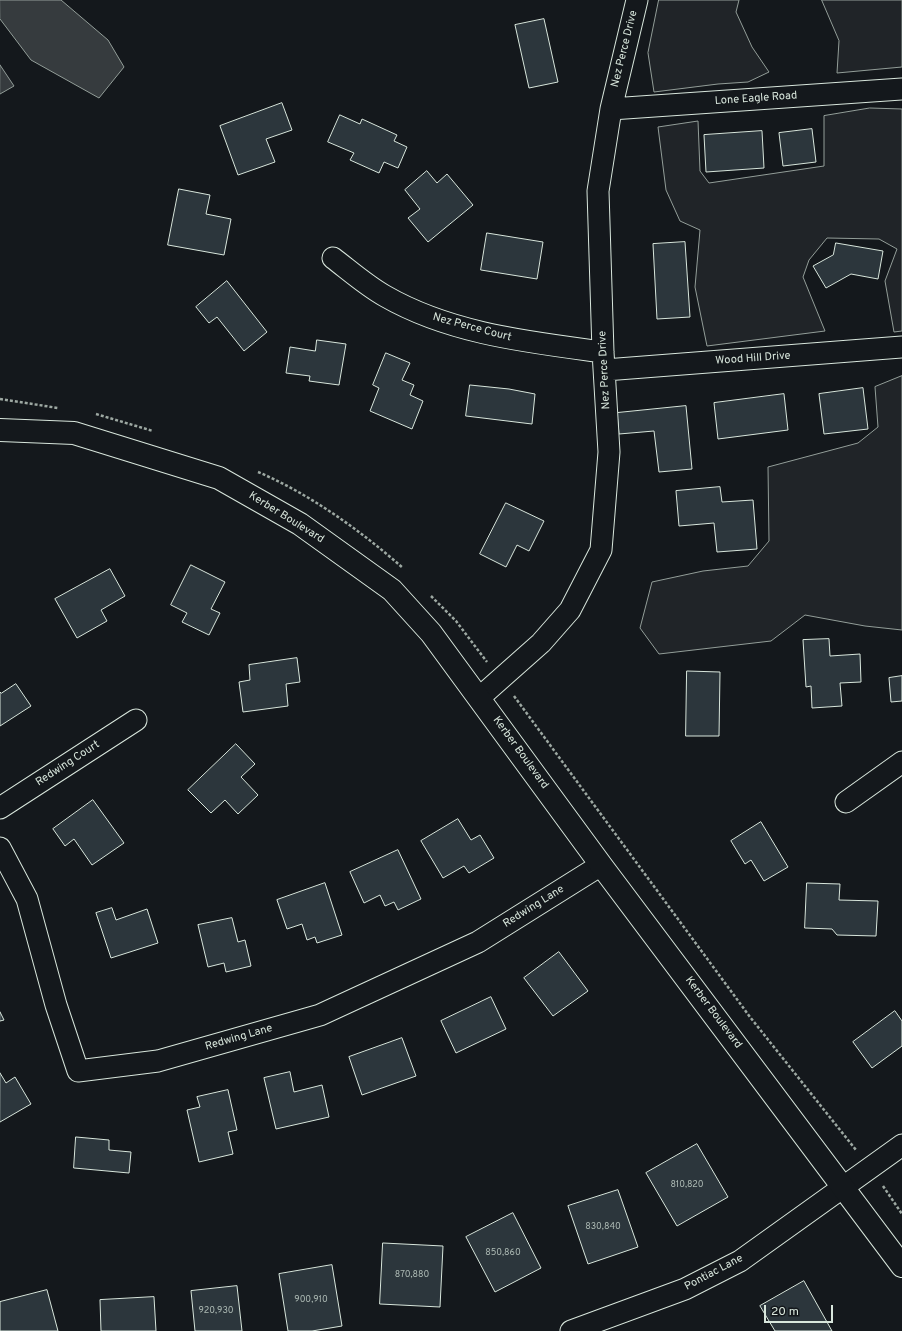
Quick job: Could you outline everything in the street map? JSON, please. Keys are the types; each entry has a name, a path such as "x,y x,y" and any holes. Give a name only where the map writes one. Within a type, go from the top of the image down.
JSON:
{"street":[{"name":"Nez Perce Drive","path":"479,698 541,643 570,610 601,550 609,452 598,191 611,109 637,0"},
{"name":"Lone Eagle Road","path":"611,109 902,90"},
{"name":"Nez Perce Court","path":"333,258 385,296 433,318 511,339 604,361"},
{"name":"Wood Hill Drive","path":"604,361 902,347"},
{"name":"Kerber Boulevard","path":"0,430 74,433 219,478 300,524 392,590 431,633 601,865 902,1266"},
{"name":"Redwing Court","path":"0,808 136,720"},
{"path":"846,802 902,762"},
{"name":"Redwing Lane","path":"0,848 27,899 56,1005 78,1071 158,1061 320,1015 478,942 601,865"},
{"name":"Pontiac Lane","path":"571,1331 685,1289 740,1261 902,1145"}],"shaded area":[{"path":"0,0 61,0 108,40 124,67 99,98 31,60 0,19"},
{"path":"659,0 739,0 736,12 752,47 769,72 748,82 654,92 648,53"},
{"path":"822,0 902,0 902,67 837,73 839,41"},
{"path":"0,65 14,86 0,94"},
{"path":"870,108 902,109 902,331 894,332 885,281 897,249 879,239 827,238 809,260 803,277 825,331 707,346 695,287 700,230 680,221 666,190 658,127 698,121 700,171 709,183 824,166 824,116"},
{"path":"902,376 902,630 865,626 805,615 771,641 659,654 640,628 652,582 703,571 748,566 769,541 768,467 858,443 878,427 875,387"}],"building":[{"path":"544,19 558,82 529,88 515,25"},
{"path":"282,103 292,130 266,139 275,162 238,175 220,126"},
{"path":"340,115 360,124 362,119 397,135 394,141 407,147 398,168 384,162 379,173 350,160 354,153 328,142"},
{"path":"812,129 816,162 783,166 779,133"},
{"path":"762,131 764,168 706,172 704,135"},
{"path":"427,171 437,183 447,174 473,205 428,242 408,218 420,209 405,190"},
{"path":"179,189 210,195 206,214 231,219 224,255 168,245"},
{"path":"487,233 543,242 537,279 481,270"},
{"path":"685,242 690,317 657,319 653,244"},
{"path":"836,243 883,251 878,279 851,274 826,288 813,266 833,255"},
{"path":"227,281 267,332 244,351 217,317 209,323 196,307"},
{"path":"317,340 346,344 339,385 309,381 310,376 286,373 290,347 315,351"},
{"path":"386,353 410,363 402,380 414,385 410,395 423,401 412,429 370,411 379,388 373,385"},
{"path":"470,385 509,389 535,394 532,424 466,416"},
{"path":"863,388 868,429 824,434 819,394"},
{"path":"784,394 788,430 718,439 714,403"},
{"path":"686,406 692,469 659,472 654,431 619,434 617,413"},
{"path":"720,487 722,502 753,500 757,549 717,552 714,523 679,526 676,491"},
{"path":"506,503 544,521 529,551 517,545 506,567 480,554"},
{"path":"191,565 225,582 211,609 220,613 209,635 182,622 187,613 171,605"},
{"path":"110,569 125,596 101,610 107,621 77,638 55,599"},
{"path":"829,639 830,656 860,654 861,682 840,683 842,706 812,708 811,686 806,687 803,640"},
{"path":"297,658 300,682 286,684 288,706 243,712 239,682 250,680 249,665"},
{"path":"687,671 720,672 719,736 686,736"},
{"path":"902,676 902,701 891,702 889,678"},
{"path":"16,684 31,706 0,726 0,692 1,693"},
{"path":"236,744 255,764 241,777 258,795 238,814 225,800 211,813 188,790"},
{"path":"93,800 124,843 92,865 74,839 65,846 53,829"},
{"path":"458,819 471,840 480,835 494,858 469,873 464,866 443,878 421,841"},
{"path":"761,822 788,867 764,881 751,860 745,864 731,841"},
{"path":"398,850 421,899 398,910 394,902 385,906 380,895 364,903 350,872"},
{"path":"325,883 342,935 317,943 315,937 307,940 302,924 287,929 277,900"},
{"path":"807,883 840,884 839,900 878,901 876,936 837,935 832,929 805,928"},
{"path":"112,908 116,920 147,909 158,943 111,958 96,913"},
{"path":"232,918 238,942 245,940 251,966 226,972 224,963 208,967 198,925"},
{"path":"559,952 588,991 553,1016 524,978"},
{"path":"491,997 506,1029 456,1053 441,1021"},
{"path":"895,1011 902,1021 902,1046 872,1068 853,1042"},
{"path":"0,1012 4,1020 0,1021"},
{"path":"402,1038 416,1076 362,1095 349,1057"},
{"path":"290,1072 294,1092 322,1085 329,1117 276,1129 264,1078"},
{"path":"0,1073 6,1083 15,1077 31,1104 0,1122"},
{"path":"228,1090 237,1130 228,1132 233,1154 199,1162 187,1110 200,1107 197,1097"},
{"path":"76,1137 109,1140 109,1150 131,1152 129,1173 74,1168"},
{"path":"697,1144 728,1197 677,1226 646,1173"},
{"path":"618,1190 638,1247 588,1264 568,1206"},
{"path":"513,1213 541,1268 495,1292 466,1237"},
{"path":"383,1243 443,1246 440,1307 380,1304"},
{"path":"332,1265 342,1326 312,1331 288,1331 279,1274"},
{"path":"804,1281 832,1331 775,1331 760,1306"},
{"path":"237,1286 242,1331 195,1331 191,1291"},
{"path":"47,1290 58,1331 0,1331 0,1302"},
{"path":"154,1297 156,1331 101,1331 100,1300"}]}
